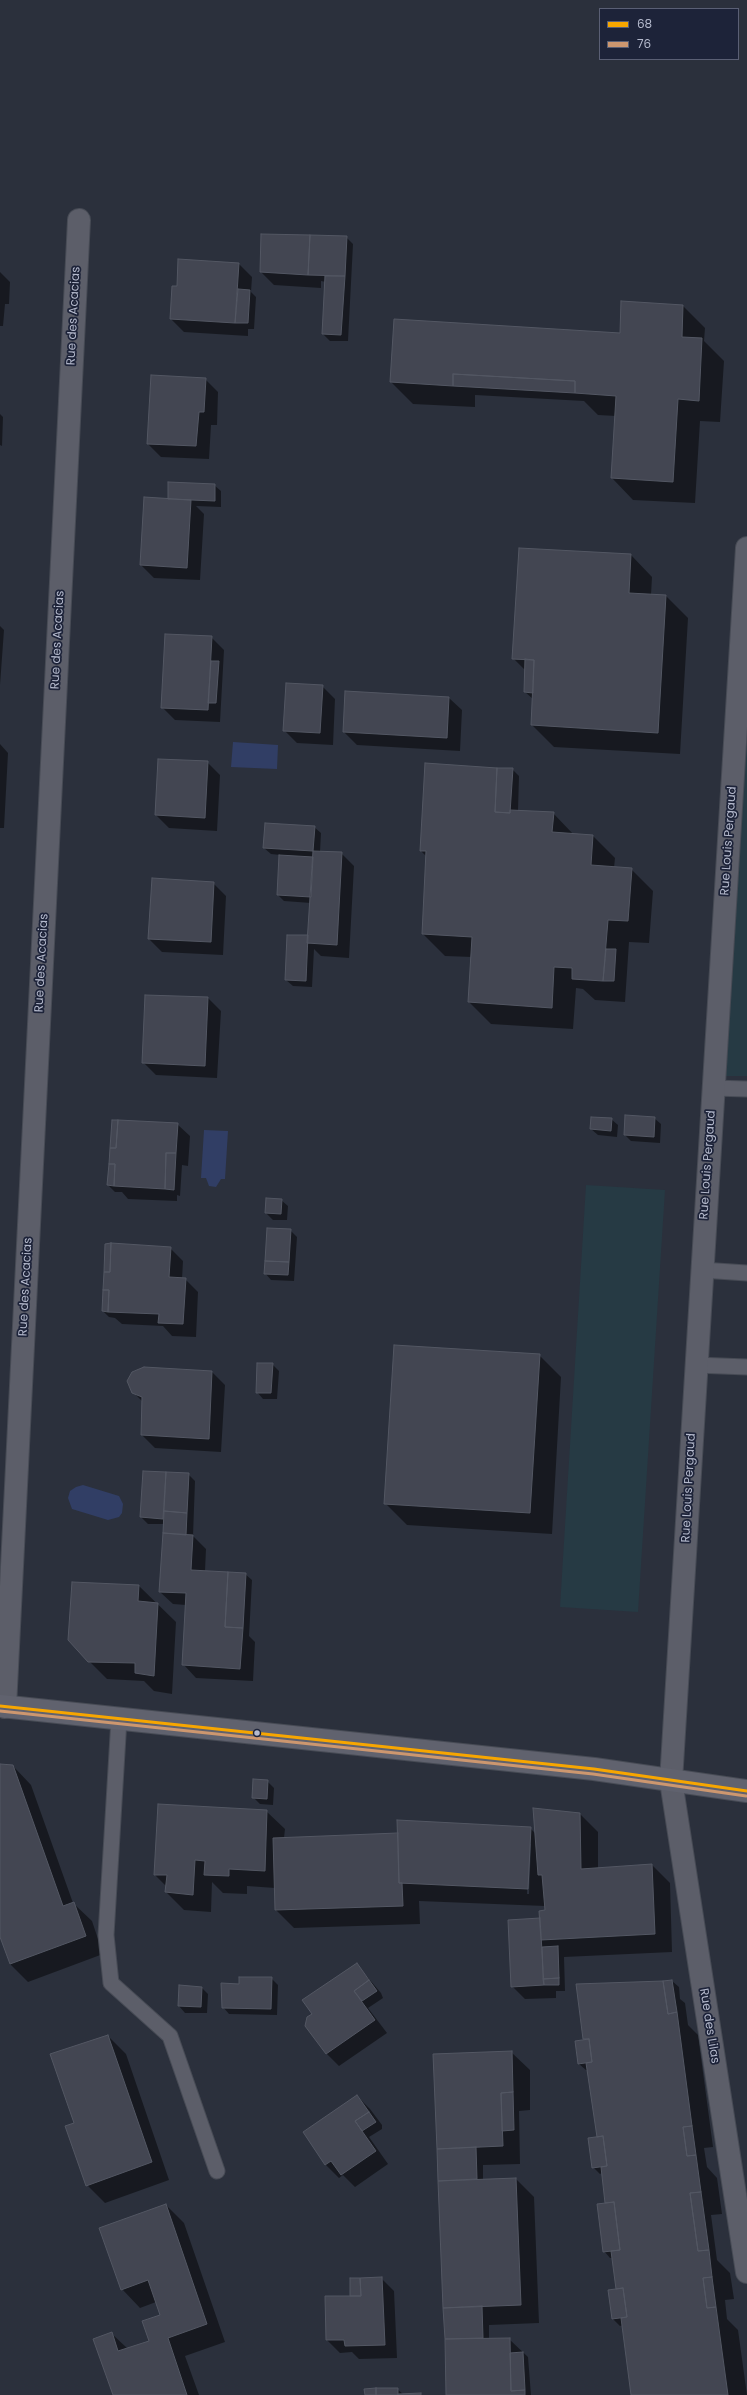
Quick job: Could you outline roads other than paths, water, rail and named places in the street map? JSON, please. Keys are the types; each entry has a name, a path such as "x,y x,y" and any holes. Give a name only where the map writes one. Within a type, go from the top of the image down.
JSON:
{"street":[{"name":"Rue des Acacias","path":"2,1706 80,220"},
{"name":"Rue Louis Pergaud","path":"672,1781 696,1364 747,548"},
{"path":"2,1706 594,1770 747,1791"},
{"name":"Rue des Lilas","path":"672,1781 747,2272"}],"lane":[{"path":"713,1088 747,1090"},
{"path":"702,1270 747,1273"},
{"path":"696,1364 747,1367"},
{"path":"119,1719 106,1935 111,1983 170,2036 217,2170"}],"water":[{"path":"233,742 278,745 277,769 231,767"},
{"path":"204,1130 228,1131 225,1179 221,1179 216,1187 209,1186 206,1178 201,1178"},
{"path":"83,1485 119,1496 123,1504 122,1513 119,1517 108,1520 72,1509 68,1498 70,1491"}]}
